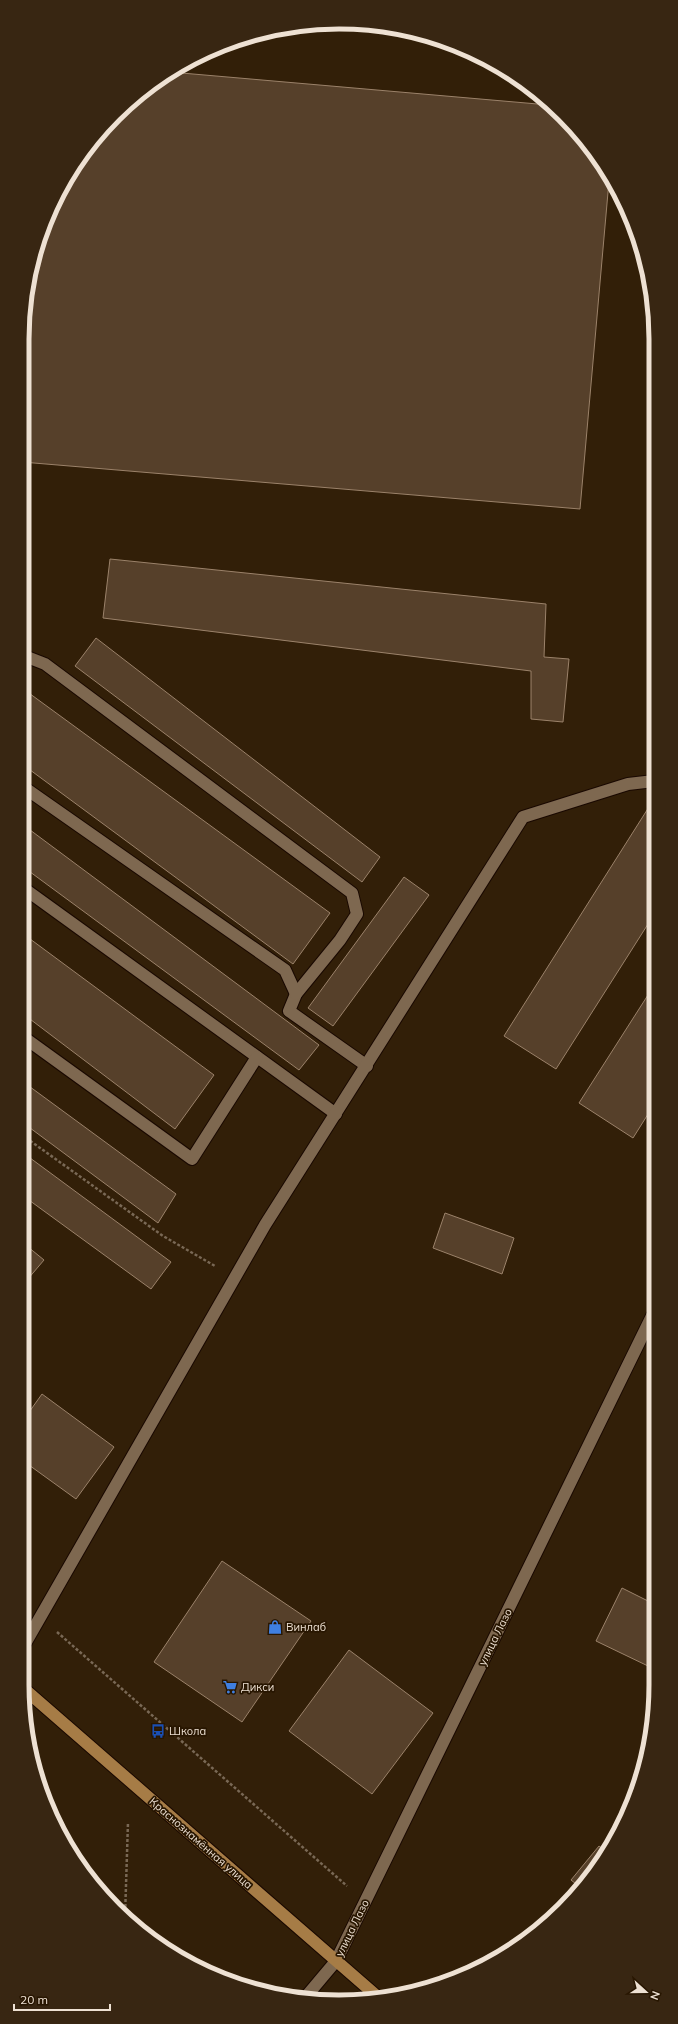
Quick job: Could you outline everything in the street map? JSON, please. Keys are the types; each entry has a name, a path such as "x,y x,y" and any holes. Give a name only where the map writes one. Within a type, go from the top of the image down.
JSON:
{"main road":[{"name":"Краснознамённая улица","path":"29,1693 373,1993"}],"street":[{"path":"29,658 45,664 352,893 357,914 340,940 296,994 289,1011 367,1066"},
{"path":"29,1637 265,1225 367,1066 523,817 628,784 649,782"},
{"path":"29,791 285,970 296,994"},
{"path":"29,892 336,1114"},
{"path":"29,1041 192,1159 257,1057"},
{"name":"улица Лазо","path":"310,1993 336,1961 649,1322"}],"path":[{"path":"29,1140 164,1236 234,1278"},
{"path":"40,1617 365,1902"},
{"path":"125,1909 128,1822"}],"building":[{"path":"181,73 541,104 558,120 585,150 608,187 580,509 29,463 29,339 35,279 45,239 61,202 81,167 93,150 135,106 150,93"},
{"path":"110,559 546,604 544,657 569,659 563,722 531,719 531,671 103,618"},
{"path":"96,638 380,857 362,882 75,666"},
{"path":"29,693 330,913 293,964 29,769"},
{"path":"649,807 649,922 556,1069 504,1036"},
{"path":"29,829 319,1045 299,1070 29,871"},
{"path":"404,877 429,895 333,1026 308,1008"},
{"path":"29,938 214,1075 175,1129 29,1018"},
{"path":"649,993 649,1113 633,1138 579,1103"},
{"path":"29,1086 176,1194 158,1223 29,1127"},
{"path":"29,1157 171,1262 151,1289 29,1200"},
{"path":"445,1213 514,1238 502,1274 433,1248"},
{"path":"29,1248 44,1260 29,1278"},
{"path":"42,1394 114,1447 76,1499 29,1465 29,1412"},
{"path":"222,1561 311,1621 242,1722 154,1662"},
{"path":"622,1588 649,1602 648,1666 596,1641"},
{"path":"349,1650 433,1713 372,1794 289,1731"},
{"path":"599,1846 602,1848 576,1884 571,1880"}],"place":[{"name":"Винлаб","path":"275,1627"},
{"name":"Дикси","path":"230,1687"},
{"name":"Школа","path":"158,1731"}]}
